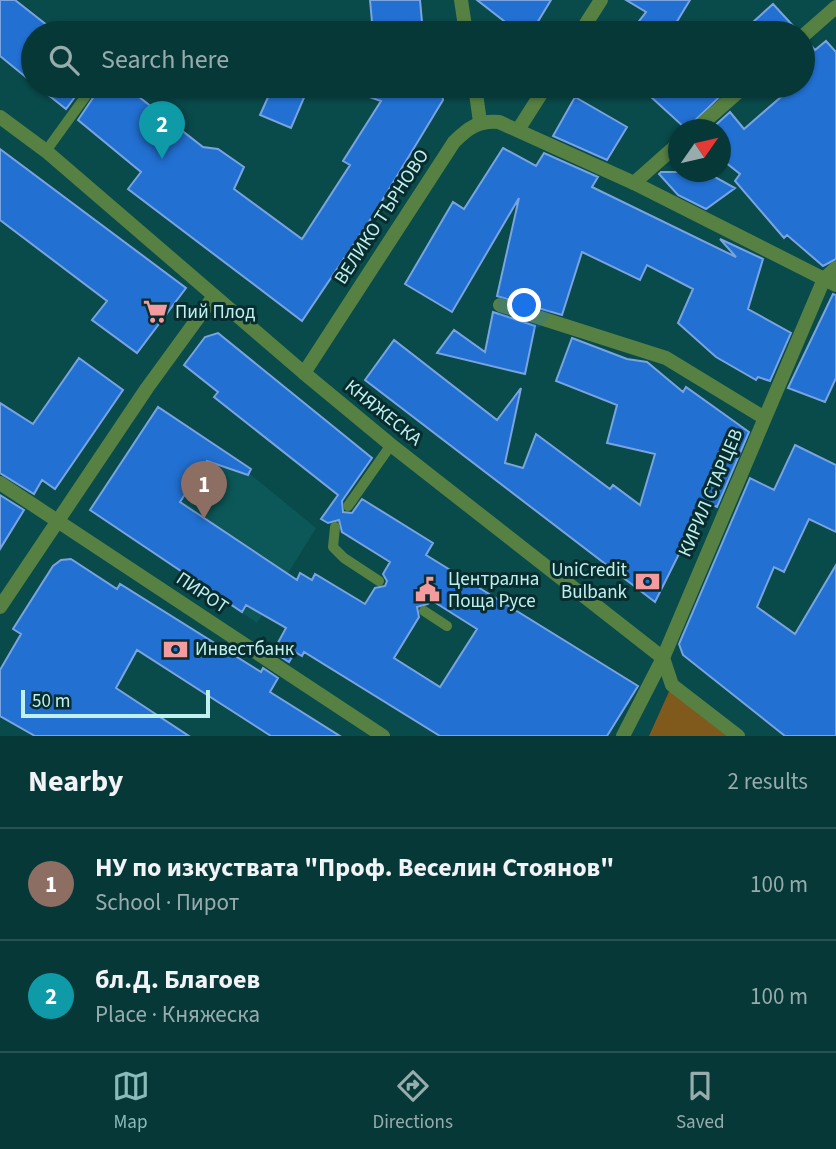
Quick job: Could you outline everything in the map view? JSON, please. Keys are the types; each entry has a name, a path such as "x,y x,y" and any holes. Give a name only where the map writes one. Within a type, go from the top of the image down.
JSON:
{"street":[{"path":"461,0 464,21"},
{"path":"588,21 601,0"},
{"path":"815,25 836,7"},
{"path":"477,98 480,122 499,122 634,183 830,282"},
{"path":"518,130 538,98"},
{"path":"708,119 731,98"},
{"name":"КНЯЖЕСКА","path":"0,117 46,151 391,445 663,658 672,685 738,736"},
{"name":"ВЕЛИКО ТЪРНОВО","path":"304,373 454,142 467,129 480,122"},
{"path":"634,183 668,153"},
{"name":"КИРИЛ СТАРЦЕВ","path":"623,736 663,658 763,417 836,268"},
{"path":"0,607 58,519 214,296"},
{"path":"500,305 666,358 763,417"},
{"name":"ПИРОТ","path":"0,482 383,736"}],"lane":[{"path":"46,151 84,98"},
{"path":"348,506 391,445"},
{"path":"335,527 331,536 333,547 344,558 379,581"},
{"path":"424,611 447,626"}],"shaded area":[{"path":"158,407 217,447 316,528 257,623 90,510"},
{"path":"672,685 738,736 649,736"}],"building":[{"path":"0,0 15,0 42,21 21,21 21,73 0,56"},
{"path":"370,0 420,0 422,21 372,21"},
{"path":"477,0 551,0 538,21 504,21"},
{"path":"626,0 690,0 677,21 639,21 646,12"},
{"path":"773,4 789,21 754,21"},
{"path":"826,41 836,52 836,259 823,266 787,235 784,238 735,181 740,174 731,167 731,119 722,119 730,112 744,129 780,98 815,98 815,50"},
{"path":"52,98 74,98 66,109"},
{"path":"93,98 140,98 203,147 218,149 244,167 234,189 302,239 350,165 343,161 381,101 372,98 443,100 374,214 302,321 128,189 141,172 78,120"},
{"path":"268,98 304,98 291,128 260,115"},
{"path":"574,98 627,127 607,160 553,136"},
{"path":"652,98 718,98 696,119 675,119"},
{"path":"503,148 536,166 544,153 598,177 592,187 736,257 720,239 763,259 748,309 791,333 770,381 758,377 756,380 716,357 678,323 693,289 647,265 640,280 582,252 562,315 497,296 519,198 452,312 405,284 453,202 464,209"},
{"path":"0,149 186,288 137,353 92,320 107,301 0,220"},
{"path":"668,172 668,182 724,182 735,188 706,209 678,195 659,174"},
{"path":"833,294 836,295 836,378 825,402 788,388"},
{"path":"493,312 535,326 525,374 437,353 454,330 485,352"},
{"path":"218,333 372,458 342,501 343,512 352,513 362,499 433,543 426,555 638,686 607,736 440,736 304,652 302,656 295,652 289,662 273,652 286,628 246,605 242,612 90,510 158,407 251,469 248,475 207,461 180,502 297,580 300,573 312,580 315,574 365,604 375,588 385,586 387,581 383,574 390,562 342,532 339,520 328,523 321,519 338,495 214,397 218,392 184,365 205,337","holes":["431,600 477,629 440,687 394,658 419,617 417,607 428,604"]},
{"path":"572,338 627,359 647,362 683,392 686,387 749,432 717,507 705,502 655,602 365,380 394,340 497,420 521,388 505,463 523,468 536,434 610,489 613,485 640,505 655,454 607,443 617,405 556,381"},
{"path":"79,358 123,390 55,489 42,480 34,494 0,473 0,403 33,424"},
{"path":"795,445 836,465 836,532 809,519 784,572 774,567 757,607 795,634 836,565 836,736 785,736 683,655 679,644 750,478 774,490"},
{"path":"0,495 24,510 0,549"},
{"path":"71,559 117,589 120,584 261,672 263,668 278,678 270,692 340,736 271,736 137,650 116,688 189,736 35,736 0,716 0,670 21,634 13,629 53,566 61,560"}],"place":[{"name":"бл.Д. Благоев","path":"162,159"},
{"name":"Пий Плод","path":"155,312"},
{"name":"НУ по изкуствата \"Проф. Веселин Стоянов\"","path":"204,519"},
{"name":"UniCredit Bulbank","path":"647,581"},
{"name":"Централна Поща Русе","path":"428,590"},
{"name":"Инвестбанк","path":"175,649"}]}
